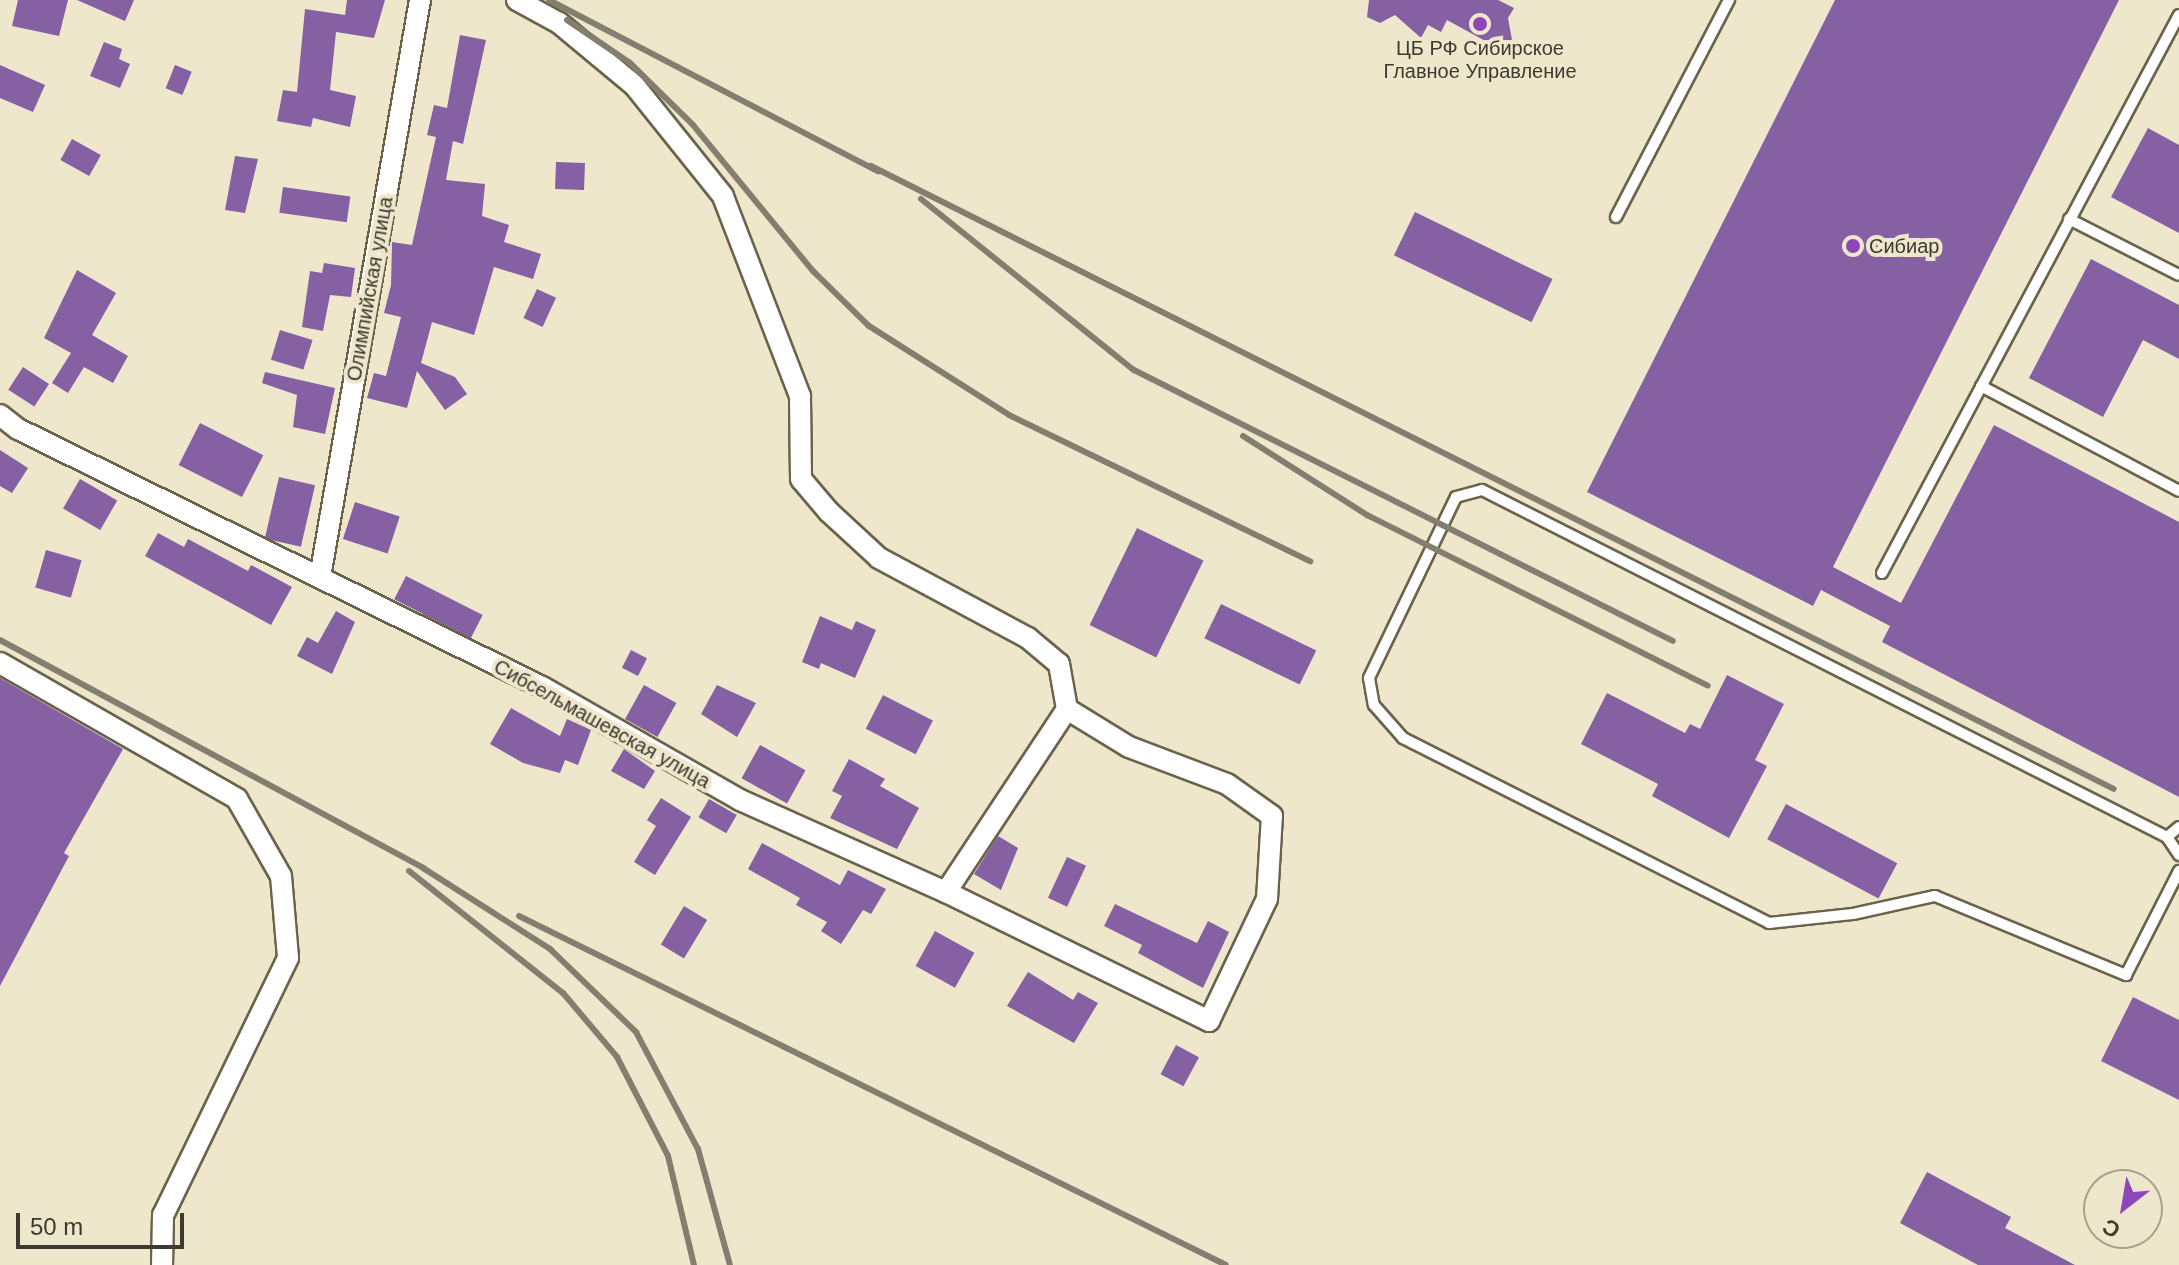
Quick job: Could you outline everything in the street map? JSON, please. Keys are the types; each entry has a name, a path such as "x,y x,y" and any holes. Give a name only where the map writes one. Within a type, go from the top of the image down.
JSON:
{"street":[{"name":"Олимпийская улица","path":"320,577 420,0"},
{"path":"517,0 559,23 635,86 723,196 800,396 801,479 879,558 1028,638 1059,664 1067,709 946,892"},
{"name":"Сибсельмашевская улица","path":"0,415 18,429 542,687 740,800 946,892 1209,1021 1267,899 1272,816 1227,784 1129,747 1067,709"},
{"path":"0,663 237,799 281,876 288,958 163,1215 162,1265"}],"lane":[{"path":"1616,217 1729,0"},
{"path":"1882,573 2179,15"},
{"path":"2069,219 2179,275"},
{"path":"1981,386 2179,491"},
{"path":"2179,855 2167,837 1482,490 1456,497 1369,678 1374,705 1403,738 1769,923 1853,914 1935,896 2126,975 2179,871"},
{"path":"2167,837 2179,827"}],"building":[{"path":"18,0 68,0 59,36 12,26"},
{"path":"77,0 134,0 125,21"},
{"path":"347,0 385,0 374,38 336,32 330,90 356,96 350,127 313,118 311,127 277,121 283,90 297,92 305,9 345,15"},
{"name":"ЦБ РФ Сибирское Главное Управление","path":"1369,0 1498,0 1514,8 1508,18 1512,40 1505,49 1498,48 1447,20 1441,32 1428,25 1421,38 1395,15 1380,23 1367,17"},
{"name":"Сибиар","path":"1835,0 2119,0 1833,567 1901,603 1994,425 2179,522 2179,797 1882,642 1890,626 1821,590 1813,606 1587,492"},
{"path":"460,35 486,40 463,144 453,141 446,180 485,184 482,216 509,225 504,242 541,254 533,279 494,267 474,335 432,322 421,363 455,377 467,394 445,410 417,371 407,408 367,398 374,373 386,376 401,317 384,313 391,285 392,242 412,245 436,137 427,135 434,105 447,108"},
{"path":"104,42 122,49 119,59 130,64 120,88 90,76"},
{"path":"0,65 45,85 33,112 0,98"},
{"path":"175,65 192,72 182,95 166,88"},
{"path":"2148,128 2179,145 2179,233 2111,197"},
{"path":"72,139 101,155 89,176 60,160"},
{"path":"235,156 258,159 245,213 225,210"},
{"path":"556,162 585,163 584,190 555,189"},
{"path":"283,187 350,196 347,222 279,213"},
{"path":"1415,212 1553,279 1531,322 1394,255"},
{"path":"2091,259 2179,305 2179,359 2143,340 2103,417 2029,378"},
{"path":"324,263 355,268 351,297 330,295 323,331 302,327 310,271 322,273"},
{"path":"77,270 116,293 92,335 128,356 113,383 84,367 68,393 52,383 71,353 44,338"},
{"path":"537,289 556,298 543,327 523,318"},
{"path":"280,330 313,340 303,370 271,360"},
{"path":"23,367 49,384 34,407 8,390"},
{"path":"265,372 335,388 325,434 293,427 297,395 262,383"},
{"path":"200,423 263,455 242,497 179,465"},
{"path":"0,450 28,468 12,493 0,486"},
{"path":"279,477 315,485 301,547 265,538"},
{"path":"80,479 117,500 100,530 63,508"},
{"path":"355,502 400,517 388,554 343,539"},
{"path":"1137,528 1204,560 1156,658 1090,625"},
{"path":"158,533 184,547 188,539 248,571 251,565 292,587 271,625 145,556"},
{"path":"46,550 82,560 71,598 35,587"},
{"path":"406,576 483,615 471,638 394,599"},
{"path":"1221,604 1316,650 1300,685 1204,638"},
{"path":"336,611 355,622 332,674 297,656 307,637 318,643"},
{"path":"820,616 852,630 856,621 876,630 855,678 821,663 819,669 802,662"},
{"path":"631,650 647,658 638,676 622,668"},
{"path":"1727,675 1784,704 1755,760 1767,766 1729,838 1652,796 1658,784 1581,744 1607,693 1685,733 1690,724 1700,729"},
{"path":"0,678 123,749 64,853 69,856 0,986"},
{"path":"644,685 676,703 657,737 625,719"},
{"path":"717,685 756,703 737,737 701,714"},
{"path":"883,695 933,720 916,754 866,729"},
{"path":"511,708 560,736 567,719 591,730 578,765 565,760 560,773 523,763 490,744"},
{"path":"760,745 805,770 787,803 742,778"},
{"path":"624,749 655,771 644,789 611,771"},
{"path":"849,759 885,779 880,786 919,808 897,849 830,818 842,796 832,791"},
{"path":"661,798 691,817 655,875 634,862 656,826 647,820"},
{"path":"709,799 737,815 726,833 698,817"},
{"path":"1786,804 1897,863 1878,898 1767,839"},
{"path":"998,836 1018,848 1001,890 974,874"},
{"path":"762,843 840,885 848,870 886,889 871,914 863,910 841,944 821,931 827,922 796,905 800,898 748,869"},
{"path":"1067,857 1086,866 1067,907 1048,898"},
{"path":"1115,904 1197,943 1208,921 1229,932 1203,988 1138,953 1142,945 1104,926"},
{"path":"684,906 707,920 684,958 661,945"},
{"path":"935,931 974,953 955,988 916,966"},
{"path":"1028,972 1073,1000 1078,992 1098,1003 1074,1043 1007,1006"},
{"path":"2133,997 2179,1020 2179,1100 2101,1061"},
{"path":"1176,1045 1199,1057 1183,1086 1161,1074"},
{"path":"1927,1172 2011,1217 2005,1228 2075,1265 1978,1265 1900,1223"}],"railway":[{"path":"549,0 878,171"},
{"path":"567,20 630,63 693,125 813,271 869,326 1009,415 1310,561"},
{"path":"871,166 2114,789"},
{"path":"921,199 1134,370 1673,641"},
{"path":"1243,436 1367,515 1708,686"},
{"path":"0,640 423,868 550,949 636,1032 698,1149 730,1265"},
{"path":"409,871 563,993 617,1057 668,1156 694,1265"},
{"path":"519,916 1226,1265"}],"place":[{"name":"ЦБ РФ Сибирское Главное Управление","path":"1480,24"},
{"name":"Сибиар","path":"1853,246"}]}
